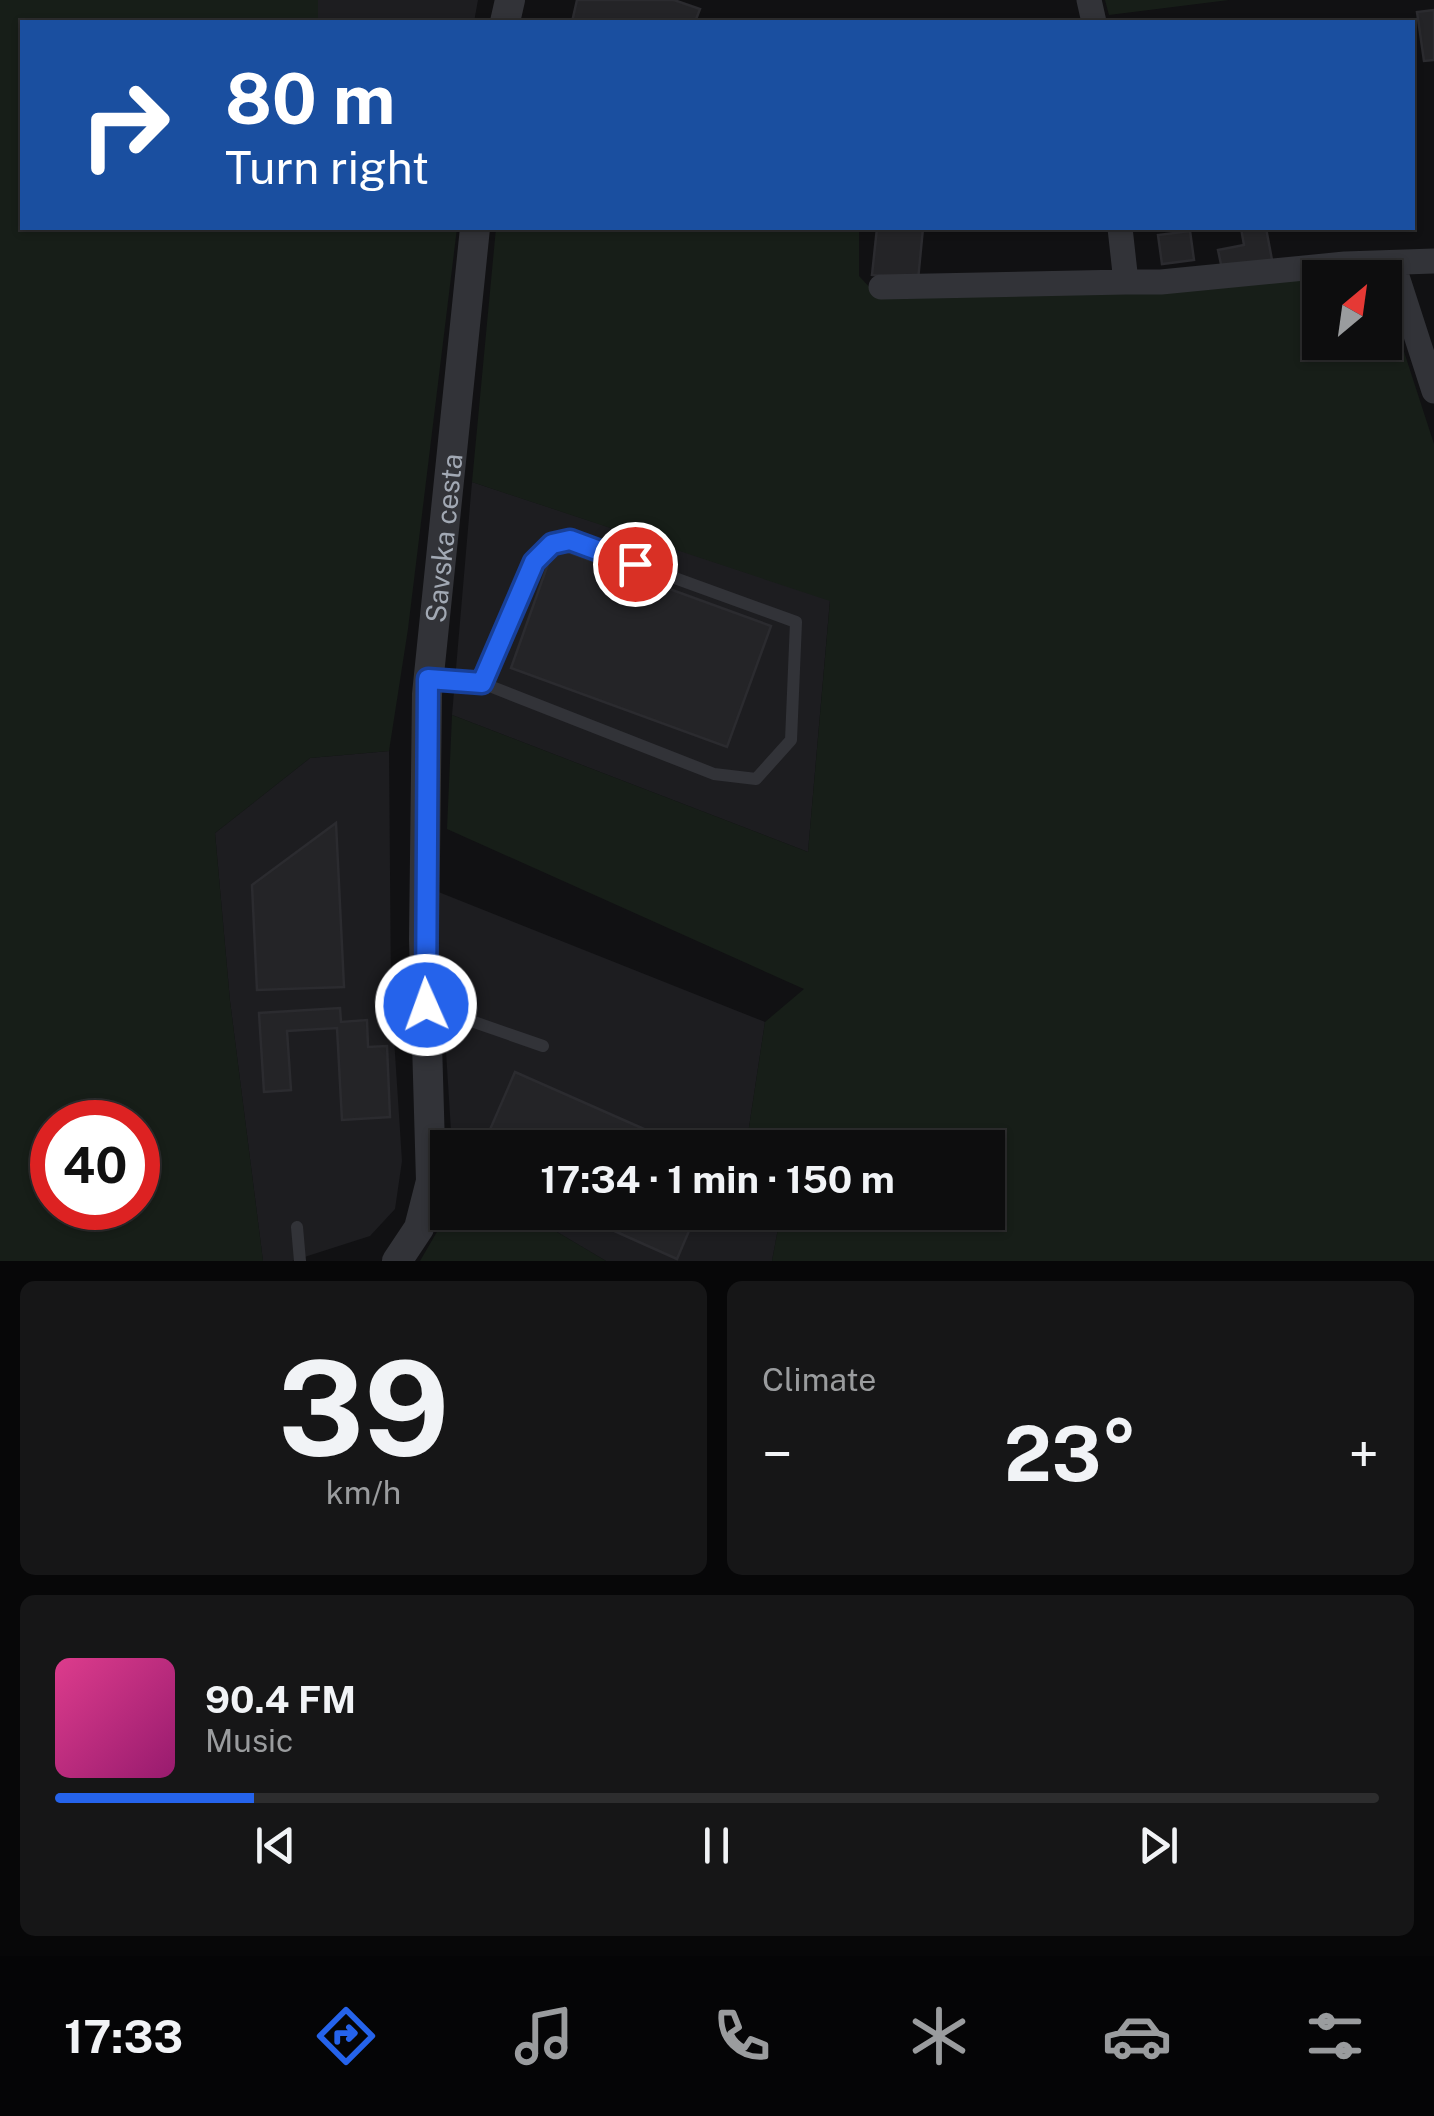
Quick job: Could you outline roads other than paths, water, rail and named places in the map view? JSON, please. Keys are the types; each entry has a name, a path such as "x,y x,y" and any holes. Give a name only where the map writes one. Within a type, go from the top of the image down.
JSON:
{"street":[{"name":"Savska cesta","path":"396,1261 419,1228 431,1180 426,1005 428,679 475,230"},
{"path":"1120,230 1126,282"},
{"path":"1402,264 1434,262"},
{"path":"881,288 1161,282 1302,268"},
{"path":"1402,292 1434,391"}],"lane":[{"path":"428,679 482,683 714,774 756,779 791,740 796,622 570,540 552,544 534,562 482,683"},
{"path":"426,1005 543,1046"},
{"path":"297,1227 300,1261"}]}
